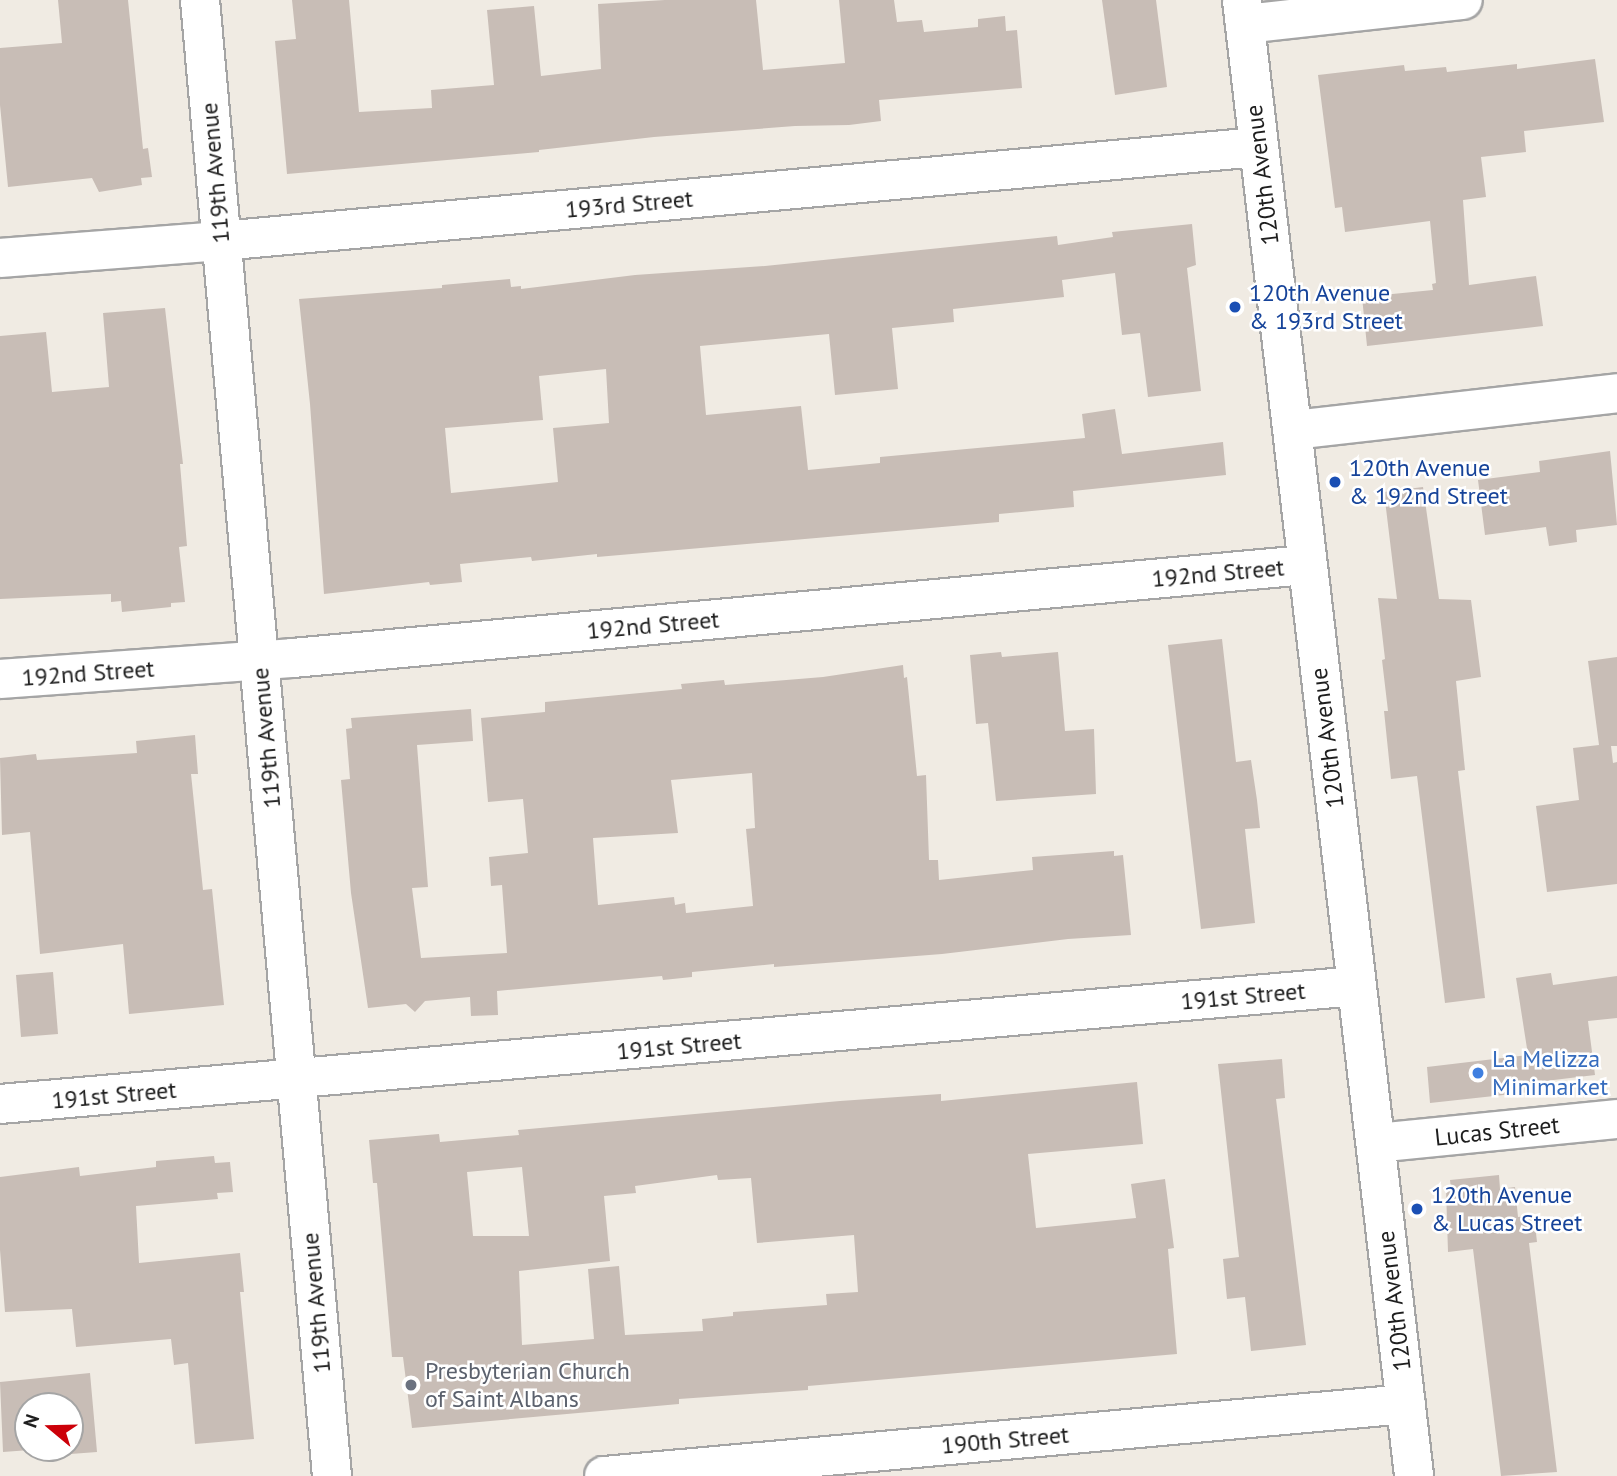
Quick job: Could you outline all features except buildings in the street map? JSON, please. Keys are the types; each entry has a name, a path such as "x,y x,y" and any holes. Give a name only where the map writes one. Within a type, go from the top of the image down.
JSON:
{"street":[{"name":"119th Avenue","path":"200,0 332,1476"},
{"path":"1244,12 1463,0"},
{"name":"120th Avenue","path":"1244,12 1258,147 1294,430 1306,565 1414,1476"},
{"name":"193rd Street","path":"0,258 221,241 1258,147"},
{"path":"1294,430 1617,393"},
{"name":"192nd Street","path":"0,679 259,661 1306,565"},
{"name":"191st Street","path":"0,1104 1357,986"},
{"name":"Lucas Street","path":"1376,1143 1617,1119"},
{"name":"190th Street","path":"604,1476 1406,1404"}],"place":[{"name":"120th Avenue & 193rd Street","path":"1235,307"},
{"name":"120th Avenue & 192nd Street","path":"1335,482"},
{"name":"La Melizza Minimarket","path":"1478,1073"},
{"name":"120th Avenue & Lucas Street","path":"1417,1209"},
{"name":"Presbyterian Church of Saint Albans","path":"411,1385"}]}
